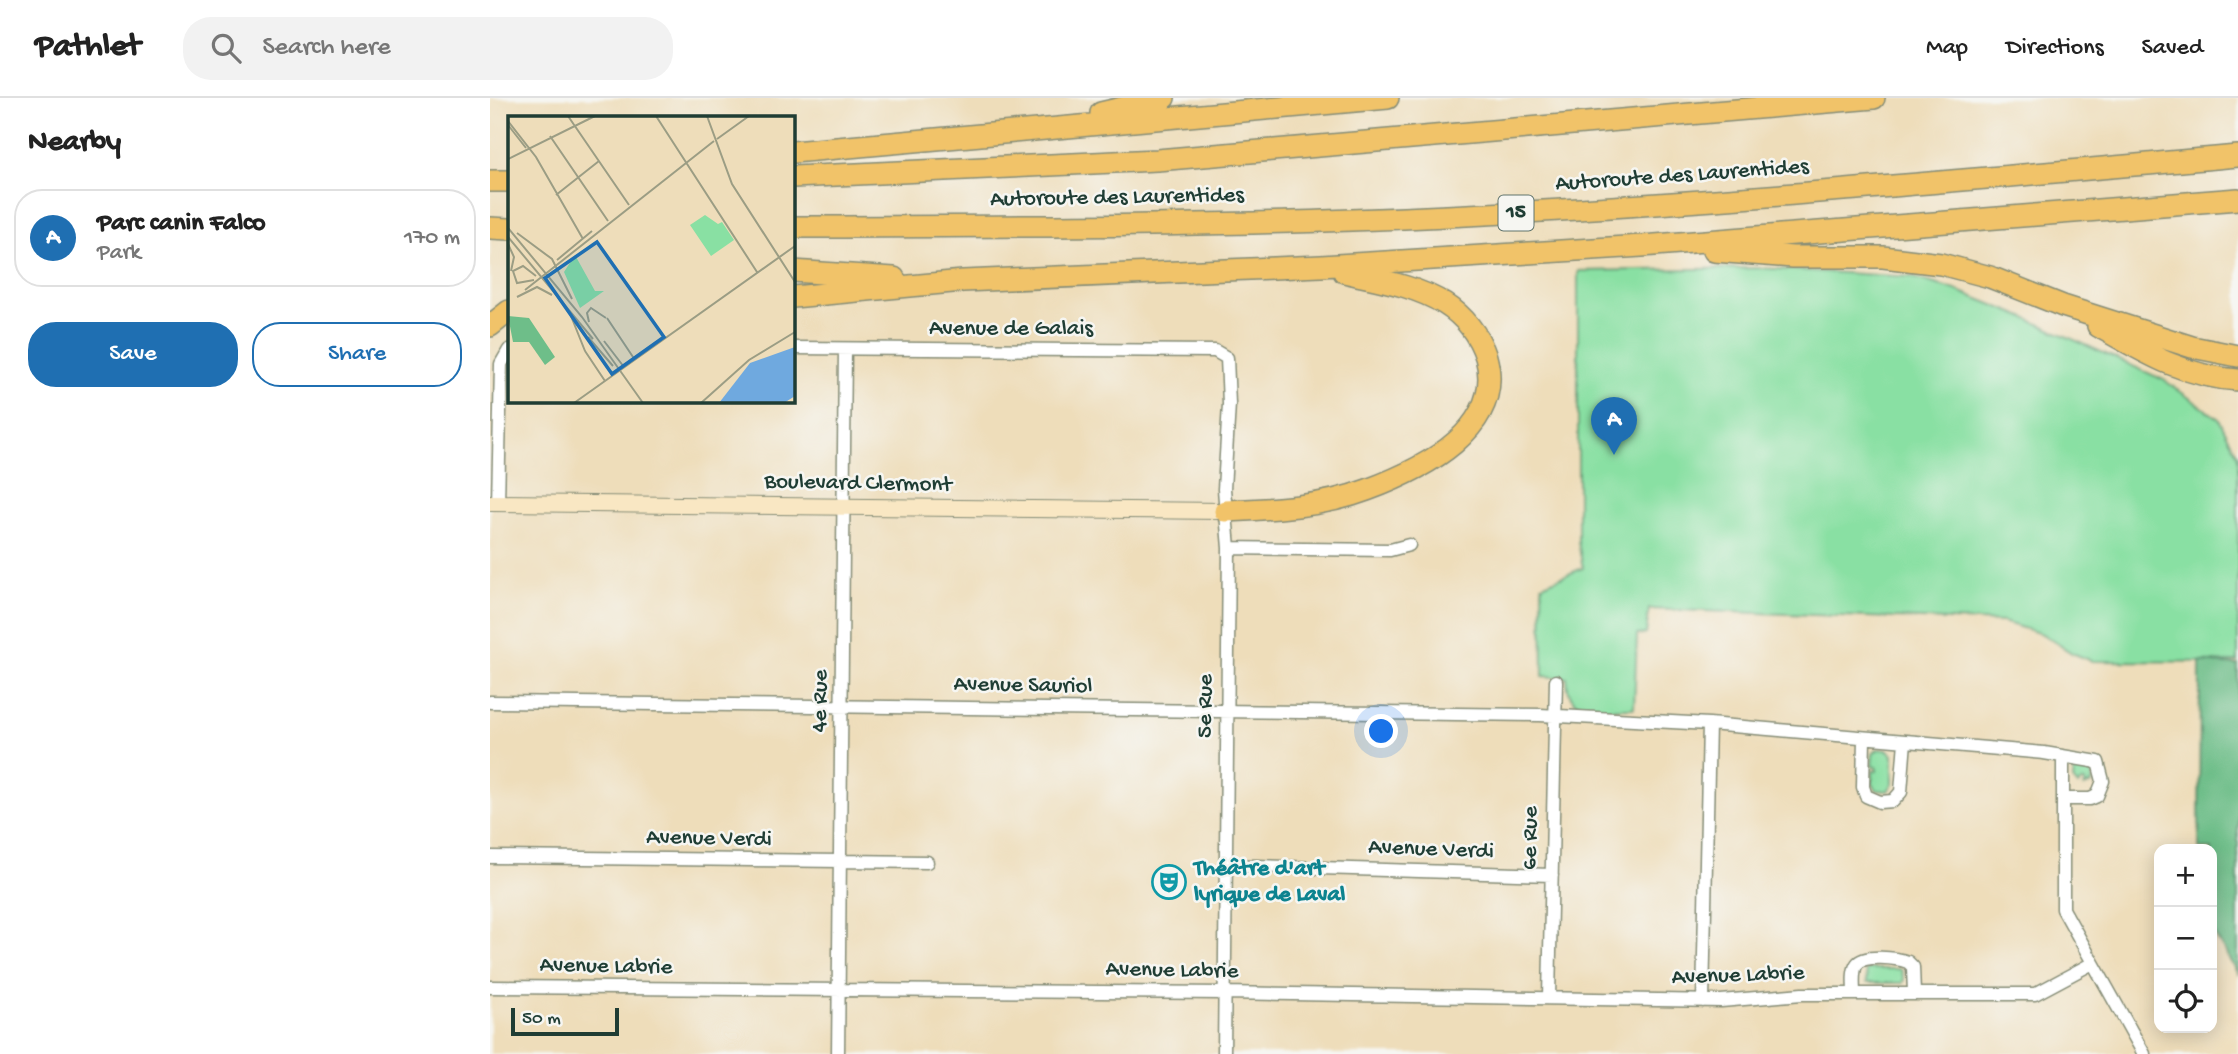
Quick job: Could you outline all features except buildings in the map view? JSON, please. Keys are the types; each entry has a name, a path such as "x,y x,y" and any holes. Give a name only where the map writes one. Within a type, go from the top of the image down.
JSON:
{"highway":[{"path":"989,135 1136,107 1164,98"},
{"path":"794,152 1388,98"},
{"name":"Autoroute des Laurentides","path":"794,177 1157,160 1874,98"},
{"name":"Autoroute des Laurentides","path":"794,227 1142,225 1444,216 1720,201 2238,156"},
{"path":"794,297 962,281 1321,266 1642,246 2238,200"},
{"path":"490,228 508,229"},
{"path":"1642,246 1793,257 1911,259 1990,277 2063,306 2207,351 2238,356"},
{"path":"1226,511 1318,503 1366,491 1410,471 1449,447 1469,429 1483,408 1489,386 1485,356 1476,335 1458,313 1413,288 1321,266"},
{"path":"794,271 962,281"},
{"path":"490,304 508,308"},
{"path":"2063,306 2160,362 2207,376 2238,380"},
{"path":"490,327 508,309"}],"street":[{"name":"Avenue de Galais","path":"794,348 1215,351 1227,358"},
{"name":"4e Rue","path":"838,1054 845,349"},
{"path":"494,503 501,364 508,352"},
{"name":"5e Rue","path":"1224,1054 1229,548 1225,445 1229,404 1227,358"},
{"name":"Boulevard Clermont","path":"494,503 1226,511"},
{"path":"1229,548 1390,550 1409,545"},
{"name":"6e Rue","path":"1549,997 1556,681"},
{"name":"Avenue Sauriol","path":"490,702 1555,715 1709,724 2094,759 2101,764 2104,773 2103,787 2098,796 2063,799"},
{"path":"1703,1001 1709,724"},
{"path":"1864,738 1863,788 1866,796 1880,802 1893,801 1901,792 1905,741"},
{"path":"2063,756 2063,909 2144,1054"},
{"name":"Avenue Verdi","path":"490,857 927,862"},
{"name":"Avenue Verdi","path":"1225,865 1552,875"},
{"path":"1854,993 1855,968 1860,961 1867,959 1908,962 1913,967 1914,993"},
{"name":"Avenue Labrie","path":"490,987 1224,993 1703,1001 1854,993 2035,994 2093,962"}],"green space":[{"path":"1759,268 1911,277 1956,290 2164,380 2219,419 2238,455 2238,662 2092,661 2072,653 2042,634 2003,622 1649,609 1646,634 1637,635 1634,708 1599,709 1580,705 1573,700 1567,678 1543,676 1542,585 1583,568 1578,542 1578,271"},
{"path":"2200,662 2238,665 2238,974 2217,938 2217,844 2199,844"},
{"path":"1878,749 1888,750 1893,755 1893,783 1888,791 1877,790 1872,783 1873,770 1877,770 1877,767 1872,766 1873,754"},
{"path":"2085,766 2093,770 2092,784 2084,787 2085,782 2081,782 2078,786 2073,780 2074,769"},
{"path":"1866,969 1901,969 1904,980 1902,983 1867,983"}],"place":[{"name":"Parc canin Falco","path":"1614,455"},
{"name":"Théâtre d'art lyrique de Laval","path":"1169,882"}]}
